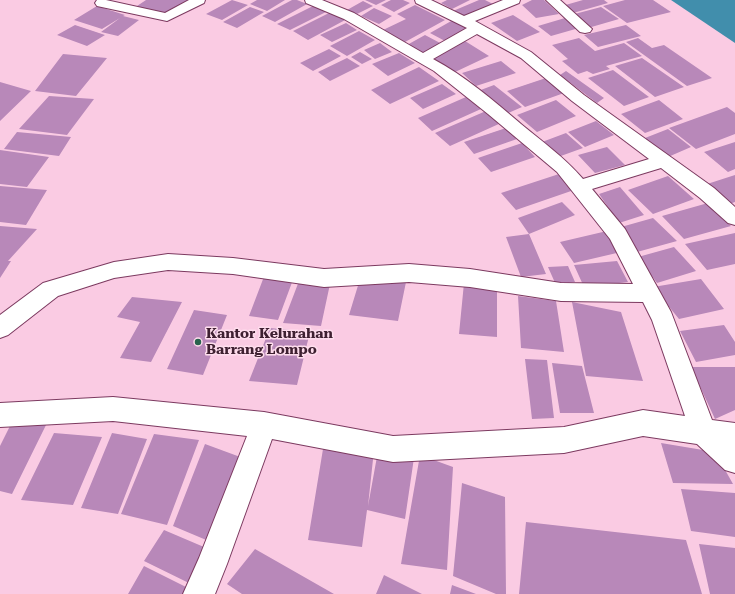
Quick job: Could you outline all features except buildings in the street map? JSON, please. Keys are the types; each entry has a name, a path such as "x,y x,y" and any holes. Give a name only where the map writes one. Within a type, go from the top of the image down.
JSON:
{"street":[{"path":"102,3 167,17 199,0"},
{"path":"310,0 349,16 439,68 494,110 563,168 618,234 663,319 703,431 735,460"},
{"path":"421,0 471,24 526,55 578,98 706,193 735,218"},
{"path":"422,58 471,24 514,0"},
{"path":"552,0 585,29"},
{"path":"578,187 663,161"},
{"path":"0,328 51,289 114,270 168,262 233,266 324,278 408,273 470,278 561,292 649,293"},
{"path":"0,415 113,409 264,425 393,449 564,440 643,423 735,436"},
{"path":"199,594 212,564 264,425"}],"water":[{"path":"671,0 735,0 735,43"}],"place":[{"name":"Kantor Kelurahan Barrang Lompo","path":"198,342"}]}
